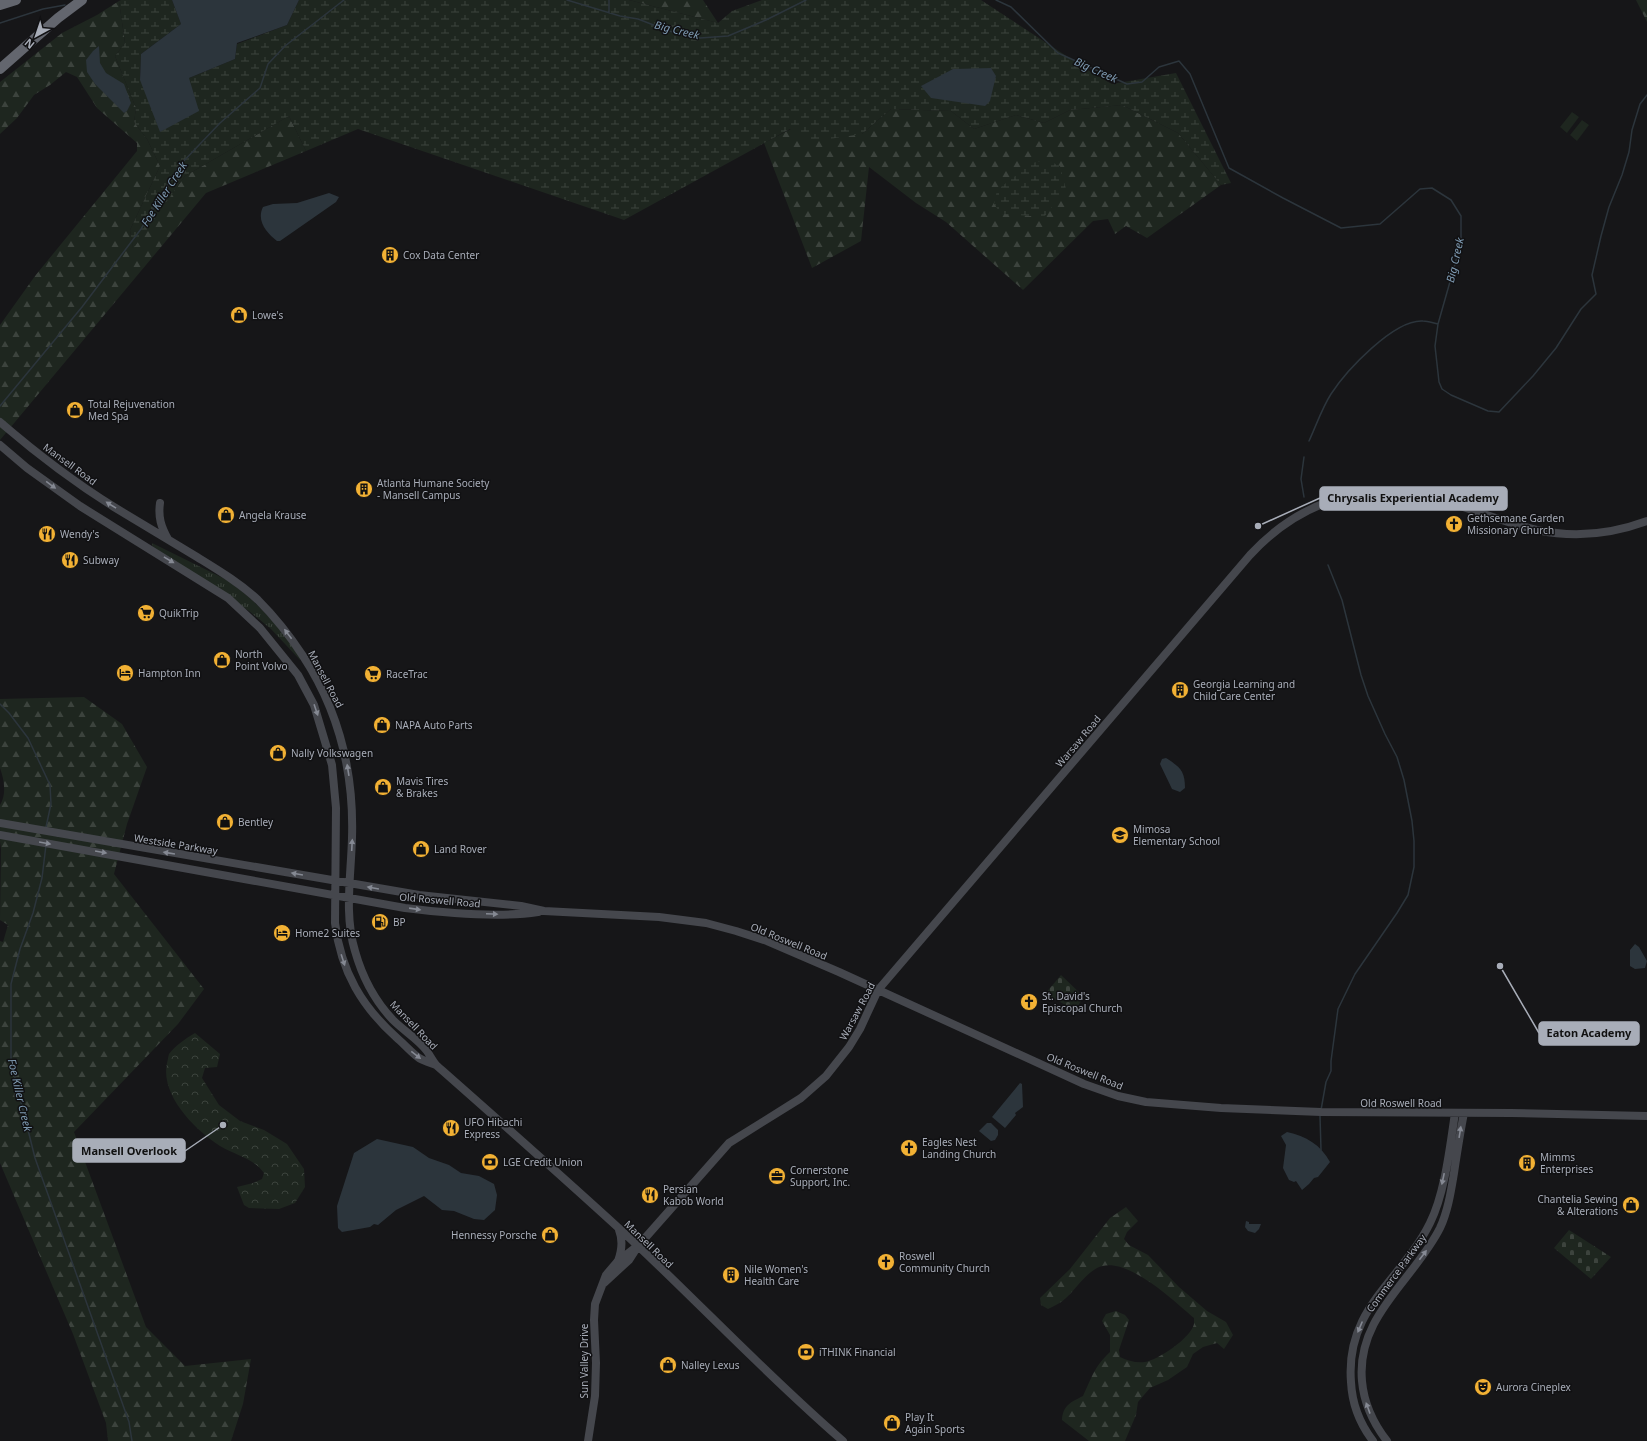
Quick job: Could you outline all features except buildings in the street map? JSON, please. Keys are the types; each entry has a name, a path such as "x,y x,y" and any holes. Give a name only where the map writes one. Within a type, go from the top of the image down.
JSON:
{"highway":[{"path":"0,5 16,0"},
{"path":"0,69 58,18 82,0"}],"street":[{"name":"Mansell Road","path":"0,422 95,495 216,568 245,588 283,628 316,677 333,711 345,749 349,770 352,814 349,898 350,931 354,950 361,969 380,1004 392,1019 426,1050 436,1065 538,1154 638,1246 752,1359 843,1441"},
{"name":"Mansell Road","path":"2,447 27,468 80,506 228,598 260,628 280,650 298,675 314,705 332,765 336,808 335,923 338,941 347,972 364,1002 392,1034 419,1058 436,1065"},
{"name":"Warsaw Road","path":"638,1246 729,1143 801,1098 826,1076 849,1047 860,1029 878,990 1250,555 1273,532 1298,515 1326,502 1356,494 1385,492 1408,493 1430,497 1522,526 1560,534 1584,534 1611,531 1647,521"},
{"path":"160,503 158,513 162,528 168,539"},
{"name":"Westside Parkway","path":"0,823 350,884"},
{"name":"Westside Parkway","path":"0,835 335,895"},
{"name":"Old Roswell Road","path":"350,884 419,895 521,906 544,911 667,918 706,924 736,931 767,941 1084,1084 1103,1092 1128,1099 1166,1104 1221,1108 1321,1112 1647,1116"},
{"name":"Old Roswell Road","path":"335,895 405,908 446,912 522,914 544,911"},
{"name":"Commerce Parkway","path":"1373,1441 1361,1420 1353,1399 1350,1365 1354,1341 1369,1308 1418,1242 1430,1222 1439,1200 1459,1113"},
{"name":"Commerce Parkway","path":"1387,1441 1371,1416 1364,1396 1361,1366 1365,1344 1376,1318 1428,1248 1440,1227 1449,1202 1459,1113"},
{"path":"618,1262 622,1245 622,1236 619,1229"},
{"name":"Sun Valley Drive","path":"588,1441 594,1409 594,1310 606,1275 618,1262 638,1246"},
{"name":"Sun Valley Drive","path":"604,1283 629,1260 638,1246"}],"green space":[{"path":"172,0 181,24 141,54 140,80 189,78 235,59 237,44 287,25 299,0 629,0 718,23 732,11 762,0 981,0 1094,74 1112,84 1176,73 1231,183 1221,185 1178,133 1122,105 1070,110 1044,123 1016,115 974,129 951,111 891,109 862,134 810,142 790,129 624,220 358,129 306,151 289,116 185,176 133,249 130,230 160,166 147,139 134,122 136,108 115,56 125,43 119,1"},
{"path":"629,0 703,0 718,23"},
{"path":"1636,0 1647,0 1647,22"},
{"path":"119,1 125,43 115,56 136,108 134,122 147,139 160,166 130,230 133,248 185,176 289,116 306,151 206,193 0,440 0,325 35,276 137,151 137,143 97,108 77,77 66,72 50,85 34,95 17,118 0,134 0,82 62,33 97,15"},
{"path":"1122,105 1178,133 1221,185 1147,238 1126,226 1115,234 1108,219 1093,221 1023,290 946,222 916,203 869,167 861,241 812,268 764,143 791,129 862,134 891,109 951,111 974,129 1016,115 1044,123 1070,110"},
{"path":"1572,112 1579,117 1567,133 1560,127"},
{"path":"1582,120 1589,125 1577,141 1570,135"},
{"path":"1047,160 1060,166 1066,189 1044,217 1001,214 994,204 997,190 1032,163"},
{"path":"152,543 225,579 248,596 258,605 284,635 301,658 300,660 271,629 249,611 152,546"},
{"path":"84,697 122,724 147,767 127,824 114,874 204,989 178,1024 74,1132 146,1327 185,1366 251,1359 243,1404 231,1441 108,1441 106,1423 73,1334 0,1163 0,941 3,942 8,925 0,920 0,805 4,796 4,782 0,768 0,699"},
{"path":"1061,975 1084,997 1075,1010 1045,994"},
{"path":"195,1033 220,1054 217,1067 205,1068 202,1078 219,1105 240,1121 264,1130 287,1144 304,1169 305,1187 295,1203 279,1209 249,1208 244,1205 237,1187 262,1179 264,1173 249,1160 220,1146 200,1131 190,1121 174,1099 166,1075 169,1054 181,1042"},
{"path":"1126,1207 1138,1221 1127,1232 1124,1239 1129,1245 1148,1255 1179,1287 1207,1311 1226,1322 1233,1335 1224,1349 1217,1343 1203,1347 1193,1354 1187,1367 1168,1380 1150,1388 1138,1402 1136,1415 1125,1441 1089,1441 1062,1420 1066,1407 1071,1402 1083,1396 1097,1368 1110,1352 1110,1335 1102,1321 1106,1314 1116,1311 1125,1315 1129,1320 1119,1350 1120,1357 1135,1362 1145,1362 1151,1360 1173,1348 1187,1336 1192,1330 1194,1324 1194,1318 1148,1281 1121,1267 1108,1265 1092,1271 1060,1303 1048,1309 1041,1305 1040,1298 1070,1269 1110,1218"},
{"path":"1569,1230 1611,1257 1591,1279 1554,1248"}],"shaded area":[{"path":"172,0 299,0 287,25 237,43 235,59 189,78 199,111 160,132 140,80 141,54 181,24"},
{"path":"99,46 100,63 106,73 124,84 131,103 127,111 124,113 95,84 87,72 86,60"},
{"path":"991,68 996,76 990,101 985,106 931,98 921,86 953,69"},
{"path":"329,193 339,197 336,202 280,241 273,238 266,230 261,217 263,207 273,204 297,203"},
{"path":"1166,758 1175,764 1183,773 1185,788 1180,792 1172,789 1160,764 1162,759"},
{"path":"1635,944 1639,947 1647,961 1645,968 1635,969 1630,966 1630,950"},
{"path":"1020,1083 1022,1084 1023,1107 1015,1113 1016,1115 1005,1128 992,1117"},
{"path":"987,1123 991,1123 998,1130 998,1135 995,1140 991,1141 979,1131"},
{"path":"1287,1132 1312,1142 1322,1151 1330,1162 1318,1177 1314,1178 1302,1190 1296,1181 1294,1182 1289,1180 1283,1168 1286,1145 1281,1136"},
{"path":"377,1139 413,1147 429,1158 449,1165 461,1173 479,1176 494,1184 497,1195 495,1210 484,1220 474,1219 454,1211 442,1210 424,1196 396,1210 378,1225 374,1224 370,1227 342,1232 338,1228 337,1206 354,1153"},
{"path":"1246,1221 1249,1222 1249,1224 1261,1224 1255,1233 1248,1231 1245,1227"}],"waterway":[{"name":"Foe Killer Creek","path":"0,406 82,307 141,229 179,166 220,123 260,88 268,64 285,46 344,0"},
{"name":"Big Creek","path":"567,0 620,16 638,19 669,31 700,38 728,36 766,20 806,0"},
{"path":"609,0 609,13"},
{"name":"Big Creek","path":"996,0 1011,7 1058,53 1127,84 1142,82 1159,67 1179,61 1190,74 1229,168 1341,228 1380,224 1420,189 1432,188 1451,200 1461,216 1461,243 1438,324 1435,346 1439,382 1442,389 1451,395 1488,411 1499,412 1533,376 1556,348 1581,309 1596,294 1592,275 1601,236 1609,207 1622,175 1629,152 1632,130 1640,104 1647,95"},
{"path":"0,23 43,9 65,5"},
{"path":"1309,441 1331,394 1359,360 1372,348 1398,328 1411,323 1425,321 1438,324"},
{"path":"1304,457 1301,479 1304,497"},
{"path":"1321,1110 1326,1082 1331,1071 1338,1009 1355,974 1408,895 1414,867 1412,821 1404,780 1397,757 1368,696 1361,675 1342,600 1328,565"},
{"name":"Foe Killer Creek","path":"0,704 9,713 28,738 50,785 51,804 46,827"},
{"name":"Foe Killer Creek","path":"46,845 42,878 11,984 11,1062 35,1158 129,1422 132,1441"},
{"path":"1320,1116 1321,1150"}],"place":[{"name":"Cox Data Center","path":"390,255"},
{"name":"Lowe's","path":"239,315"},
{"name":"Total Rejuvenation Med Spa","path":"75,410"},
{"name":"Atlanta Humane Society - Mansell Campus","path":"364,489"},
{"name":"Angela Krause","path":"226,515"},
{"name":"Gethsemane Garden Missionary Church","path":"1454,524"},
{"name":"Chrysalis Experiential Academy","path":"1258,526"},
{"name":"Wendy's","path":"47,534"},
{"name":"Subway","path":"70,560"},
{"name":"QuikTrip","path":"146,613"},
{"name":"North Point Volvo","path":"222,660"},
{"name":"Hampton Inn","path":"125,673"},
{"name":"RaceTrac","path":"373,674"},
{"name":"Georgia Learning and Child Care Center","path":"1180,690"},
{"name":"NAPA Auto Parts","path":"382,725"},
{"name":"Nally Volkswagen","path":"278,753"},
{"name":"Mavis Tires & Brakes","path":"383,787"},
{"name":"Bentley","path":"225,822"},
{"name":"Mimosa Elementary School","path":"1120,835"},
{"name":"Land Rover","path":"421,849"},
{"name":"BP","path":"380,922"},
{"name":"Home2 Suites","path":"282,933"},
{"name":"Eaton Academy","path":"1500,966"},
{"name":"St. David's Episcopal Church","path":"1029,1002"},
{"name":"Mansell Overlook","path":"223,1125"},
{"name":"UFO Hibachi Express","path":"451,1128"},
{"name":"Eagles Nest Landing Church","path":"909,1148"},
{"name":"LGE Credit Union","path":"490,1162"},
{"name":"Mimms Enterprises","path":"1527,1163"},
{"name":"Cornerstone Support, Inc.","path":"777,1176"},
{"name":"Persian Kabob World","path":"650,1195"},
{"name":"Chantelia Sewing & Alterations","path":"1631,1205"},
{"name":"Hennessy Porsche","path":"550,1235"},
{"name":"Roswell Community Church","path":"886,1262"},
{"name":"Nile Women's Health Care","path":"731,1275"},
{"name":"iTHINK Financial","path":"806,1352"},
{"name":"Nalley Lexus","path":"668,1365"},
{"name":"Aurora Cineplex","path":"1483,1387"},
{"name":"Play It Again Sports","path":"892,1423"}]}
